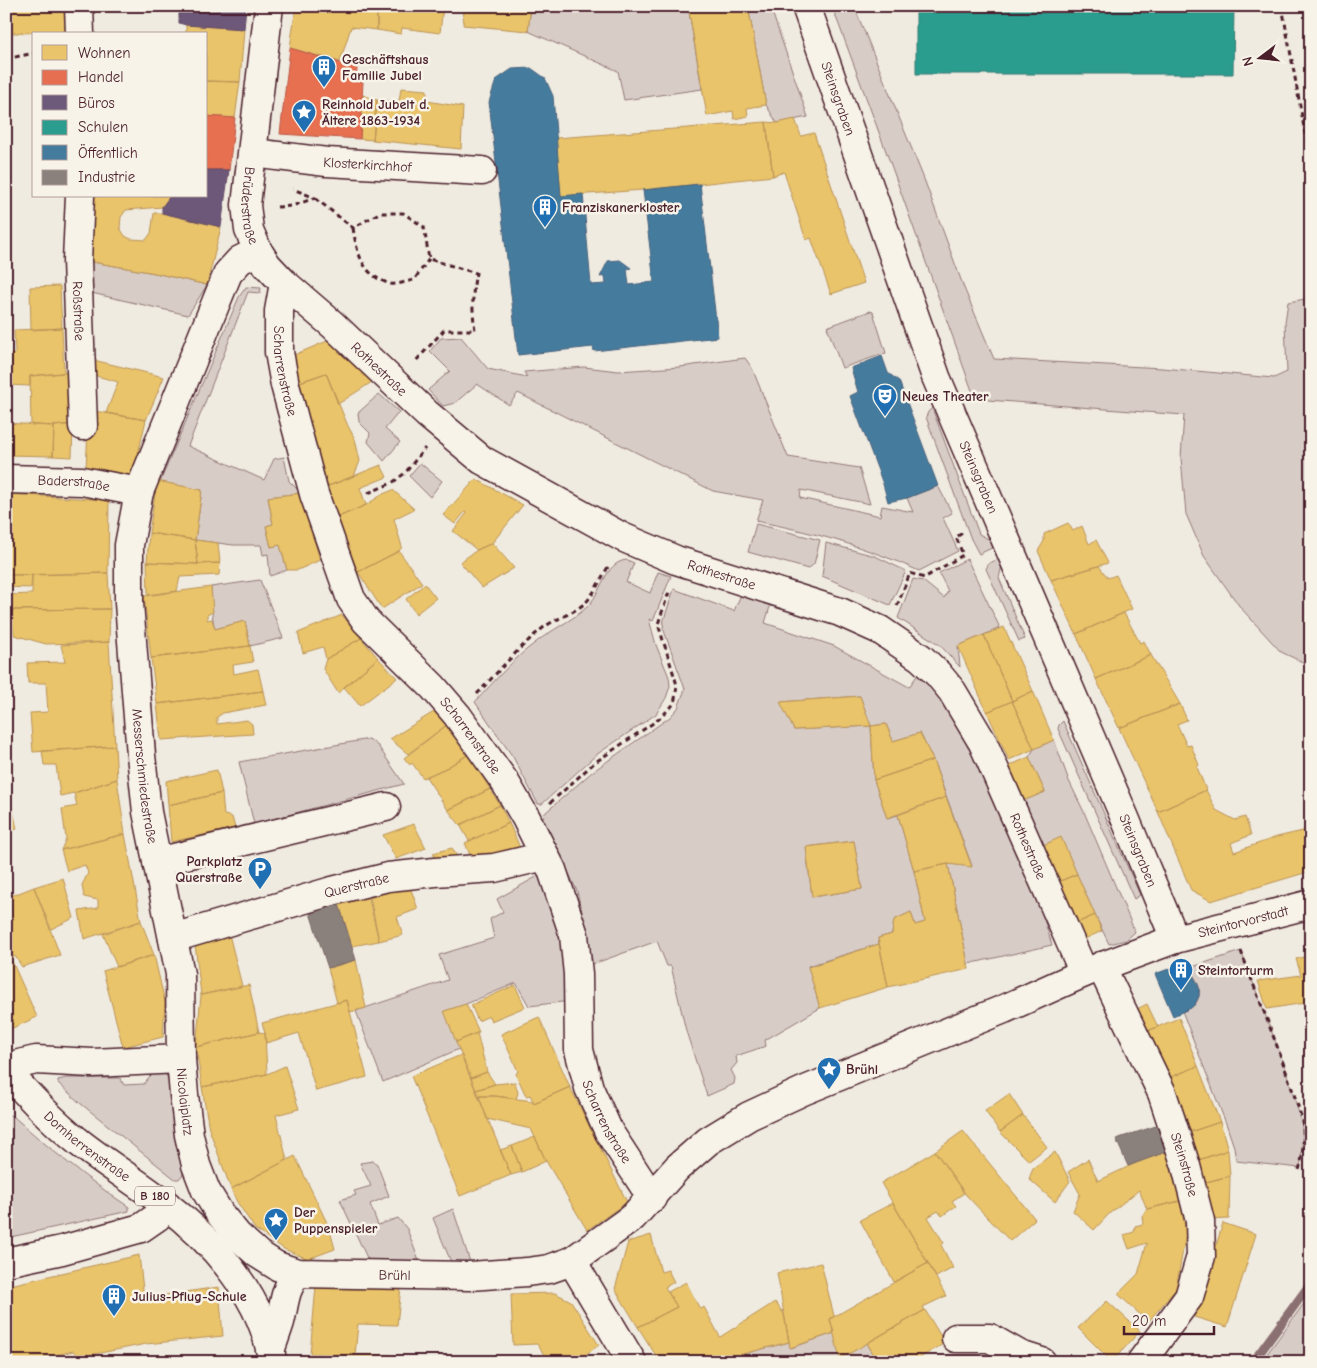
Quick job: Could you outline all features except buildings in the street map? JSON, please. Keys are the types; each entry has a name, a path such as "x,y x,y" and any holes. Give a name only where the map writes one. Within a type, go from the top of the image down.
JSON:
{"street":[{"path":"79,6 80,32"},
{"name":"Brüderstraße","path":"139,492 228,273 240,260 258,251 249,230 246,205 269,6"},
{"name":"Steinsgraben","path":"806,6 936,377 1126,818 1175,939"},
{"name":"Klosterkirchhof","path":"253,154 327,162 482,171"},
{"name":"Roßstraße","path":"80,198 77,260 83,426"},
{"name":"Rothestraße","path":"258,251 267,265 284,283 333,325 446,431 482,460 622,538 676,560 840,612 880,630 921,658 952,691 983,743 1093,969"},
{"name":"Scharrenstraße","path":"284,283 279,311 279,352 285,385 310,479 351,599 366,621 433,687 457,715 505,782 526,818 563,898 574,934 578,974 579,1050 589,1088 609,1132 652,1198"},
{"name":"Baderstraße","path":"6,478 82,481 139,492"},
{"name":"Messerschmiedestraße","path":"139,492 129,545 129,603 147,812 180,974 181,1059"},
{"path":"157,862 386,807"},
{"name":"Querstraße","path":"173,938 332,891 388,877 494,868 545,856"},
{"name":"Steintorvorstadt","path":"1175,939 1311,904"},
{"name":"Brühl","path":"297,1273 470,1276 550,1269 572,1261 633,1217 677,1168 708,1141 749,1116 803,1091 996,1012 1093,969 1175,939"},
{"name":"Steinstraße","path":"1093,969 1162,1093 1186,1166 1200,1221 1201,1256 1189,1297 1142,1362"},
{"name":"Nicolaiplatz","path":"6,1067 36,1060 92,1063 181,1059 189,1135 196,1166 206,1191 220,1214 238,1236 258,1254 277,1266 297,1273"},
{"name":"Domherrenstraße","path":"6,1071 45,1113 79,1142 167,1206 192,1228 230,1268 261,1317 272,1355"},
{"path":"6,1262 62,1250 141,1228 157,1217 167,1206"},
{"path":"572,1261 632,1362"},
{"path":"272,1355 283,1300 289,1284 297,1273"},
{"path":"956,1338 990,1338 1020,1355 1042,1362"}],"path":[{"path":"1282,6 1311,166"},
{"path":"6,59 32,53"},
{"path":"288,187 315,198 353,228 357,252 369,273 392,284 414,280 429,259 424,227 403,213 379,213 353,228"},
{"path":"278,207 292,206 315,198"},
{"path":"418,358 444,330 474,330 472,291 476,273 429,259"},
{"path":"368,493 392,484 405,474 428,445"},
{"path":"895,609 910,573 924,578 963,555 956,537 964,532"},
{"path":"473,698 534,635 554,620 574,611 588,600 601,576 615,558"},
{"path":"549,804 594,764 660,719 672,706 677,685 658,624 671,587"},
{"path":"1232,924 1281,1055 1299,1110 1303,1127 1303,1142 1302,1163 1298,1172"}],"shaded area":[{"path":"531,6 688,6 702,89 624,100 618,71 528,31"},
{"path":"748,6 770,6 808,117 777,123 766,105"},
{"path":"832,6 854,6 924,179 964,288 994,359 1162,368 1274,378 1287,372 1285,322 1288,302 1311,298 1311,666 1281,652 1240,607 1204,556 1186,514 1181,458 1184,415 975,399"},
{"path":"87,261 155,273 207,285 188,315 87,292"},
{"path":"246,287 261,288 260,293 248,292 188,446 264,480 274,459 284,457 289,481 301,493 268,497 273,524 266,526 271,547 280,545 287,570 270,576 268,554 263,555 261,545 233,545 195,540 202,490 160,482 239,297"},
{"path":"870,311 873,312 886,353 842,368 827,327"},
{"path":"461,337 488,369 527,377 524,372 584,367 618,371 680,367 745,358 752,368 788,457 859,468 870,504 801,490 800,498 880,516 882,506 913,512 907,498 938,486 952,513 943,518 958,551 919,571 839,541 756,521 763,500 713,491 518,393 509,405 477,384 455,403 443,406 428,390 450,371 430,351 441,338"},
{"path":"379,394 399,412 385,429 400,442 384,461 368,442 370,433 359,422 358,413"},
{"path":"932,408 979,534 994,542 996,546 979,554 971,539 926,417"},
{"path":"420,463 442,481 430,497 409,476"},
{"path":"756,524 820,540 814,564 808,569 748,552"},
{"path":"826,543 875,556 906,571 890,605 822,576"},
{"path":"1002,558 999,578 1025,639 1019,641 986,569 989,563"},
{"path":"967,559 1000,628 958,646 960,667 940,645 898,618 913,579 923,581 944,598 948,591 939,573"},
{"path":"627,560 634,563 626,582 650,593 658,572 671,576 653,621 649,619 656,645 669,677 670,686 666,698 656,714 596,755 542,804 538,804 513,757 475,702 527,649 586,608 613,566"},
{"path":"260,580 283,638 250,646 245,621 215,629 212,614 211,587"},
{"path":"674,589 734,611 743,590 772,600 765,623 834,646 909,687 921,670 935,686 980,769 1030,874 1052,945 968,964 948,864 972,866 933,760 920,733 893,741 886,724 871,726 874,780 887,818 898,815 914,871 925,922 915,925 911,912 894,920 892,934 878,938 879,944 808,966 820,1008 765,1040 766,1046 736,1056 737,1063 731,1070 735,1078 734,1084 707,1096 686,1031 671,966 667,966 657,941 593,964 577,891 542,819 545,813 592,772 670,717 678,708 685,689 663,628","holes":["860,696 871,726 794,730 781,702","854,841 862,889 812,897 806,847"]},
{"path":"1063,721 1140,895 1134,899 1058,729"},
{"path":"369,739 378,746 404,784 254,824 239,762"},
{"path":"1054,740 1069,781 1135,932 1126,940 1109,944 1061,838 1037,848 1018,803 1045,792 1029,757 1034,749"},
{"path":"538,876 547,892 567,951 570,1001 529,1006 516,983 445,1011 459,1049 383,1082 356,1011 448,980 439,955 494,938 490,919 503,912 497,899"},
{"path":"1241,951 1284,1064 1301,1120 1303,1138 1300,1168 1236,1161 1234,1147 1227,1126 1182,1011 1195,1005 1199,994 1196,980 1186,969"},
{"path":"161,1071 167,1076 174,1110 183,1174 179,1179 175,1179 80,1103 58,1083 58,1080 66,1078 120,1078 124,1085 144,1084 151,1075"},
{"path":"7,1114 14,1117 84,1175 129,1207 129,1211 6,1238"},
{"path":"373,1161 377,1164 389,1196 370,1204 378,1225 398,1218 407,1229 419,1261 368,1260 340,1200 356,1195 354,1191 371,1186 360,1163"},
{"path":"453,1209 470,1262 459,1264 451,1262 433,1218"},
{"path":"1311,1294 1311,1362 1261,1362"},
{"path":"834,1333 867,1343 878,1362 727,1362 743,1354 789,1342 791,1348"}],"waterway":[{"path":"1253,1362 1311,1283"}],"place":[{"name":"Geschäftshaus Familie Jubel","path":"324,88"},
{"name":"Reinhold Jubelt d. Ältere 1863-1934","path":"304,133"},
{"name":"Franziskanerkloster","path":"545,228"},
{"name":"Neues Theater","path":"885,417"},
{"name":"Parkplatz Querstraße","path":"260,890"},
{"name":"Steintorturm","path":"1181,991"},
{"name":"Brühl","path":"829,1090"},
{"name":"Der Puppenspieler","path":"276,1241"},
{"name":"Julius-Pflug-Schule","path":"114,1317"}]}
